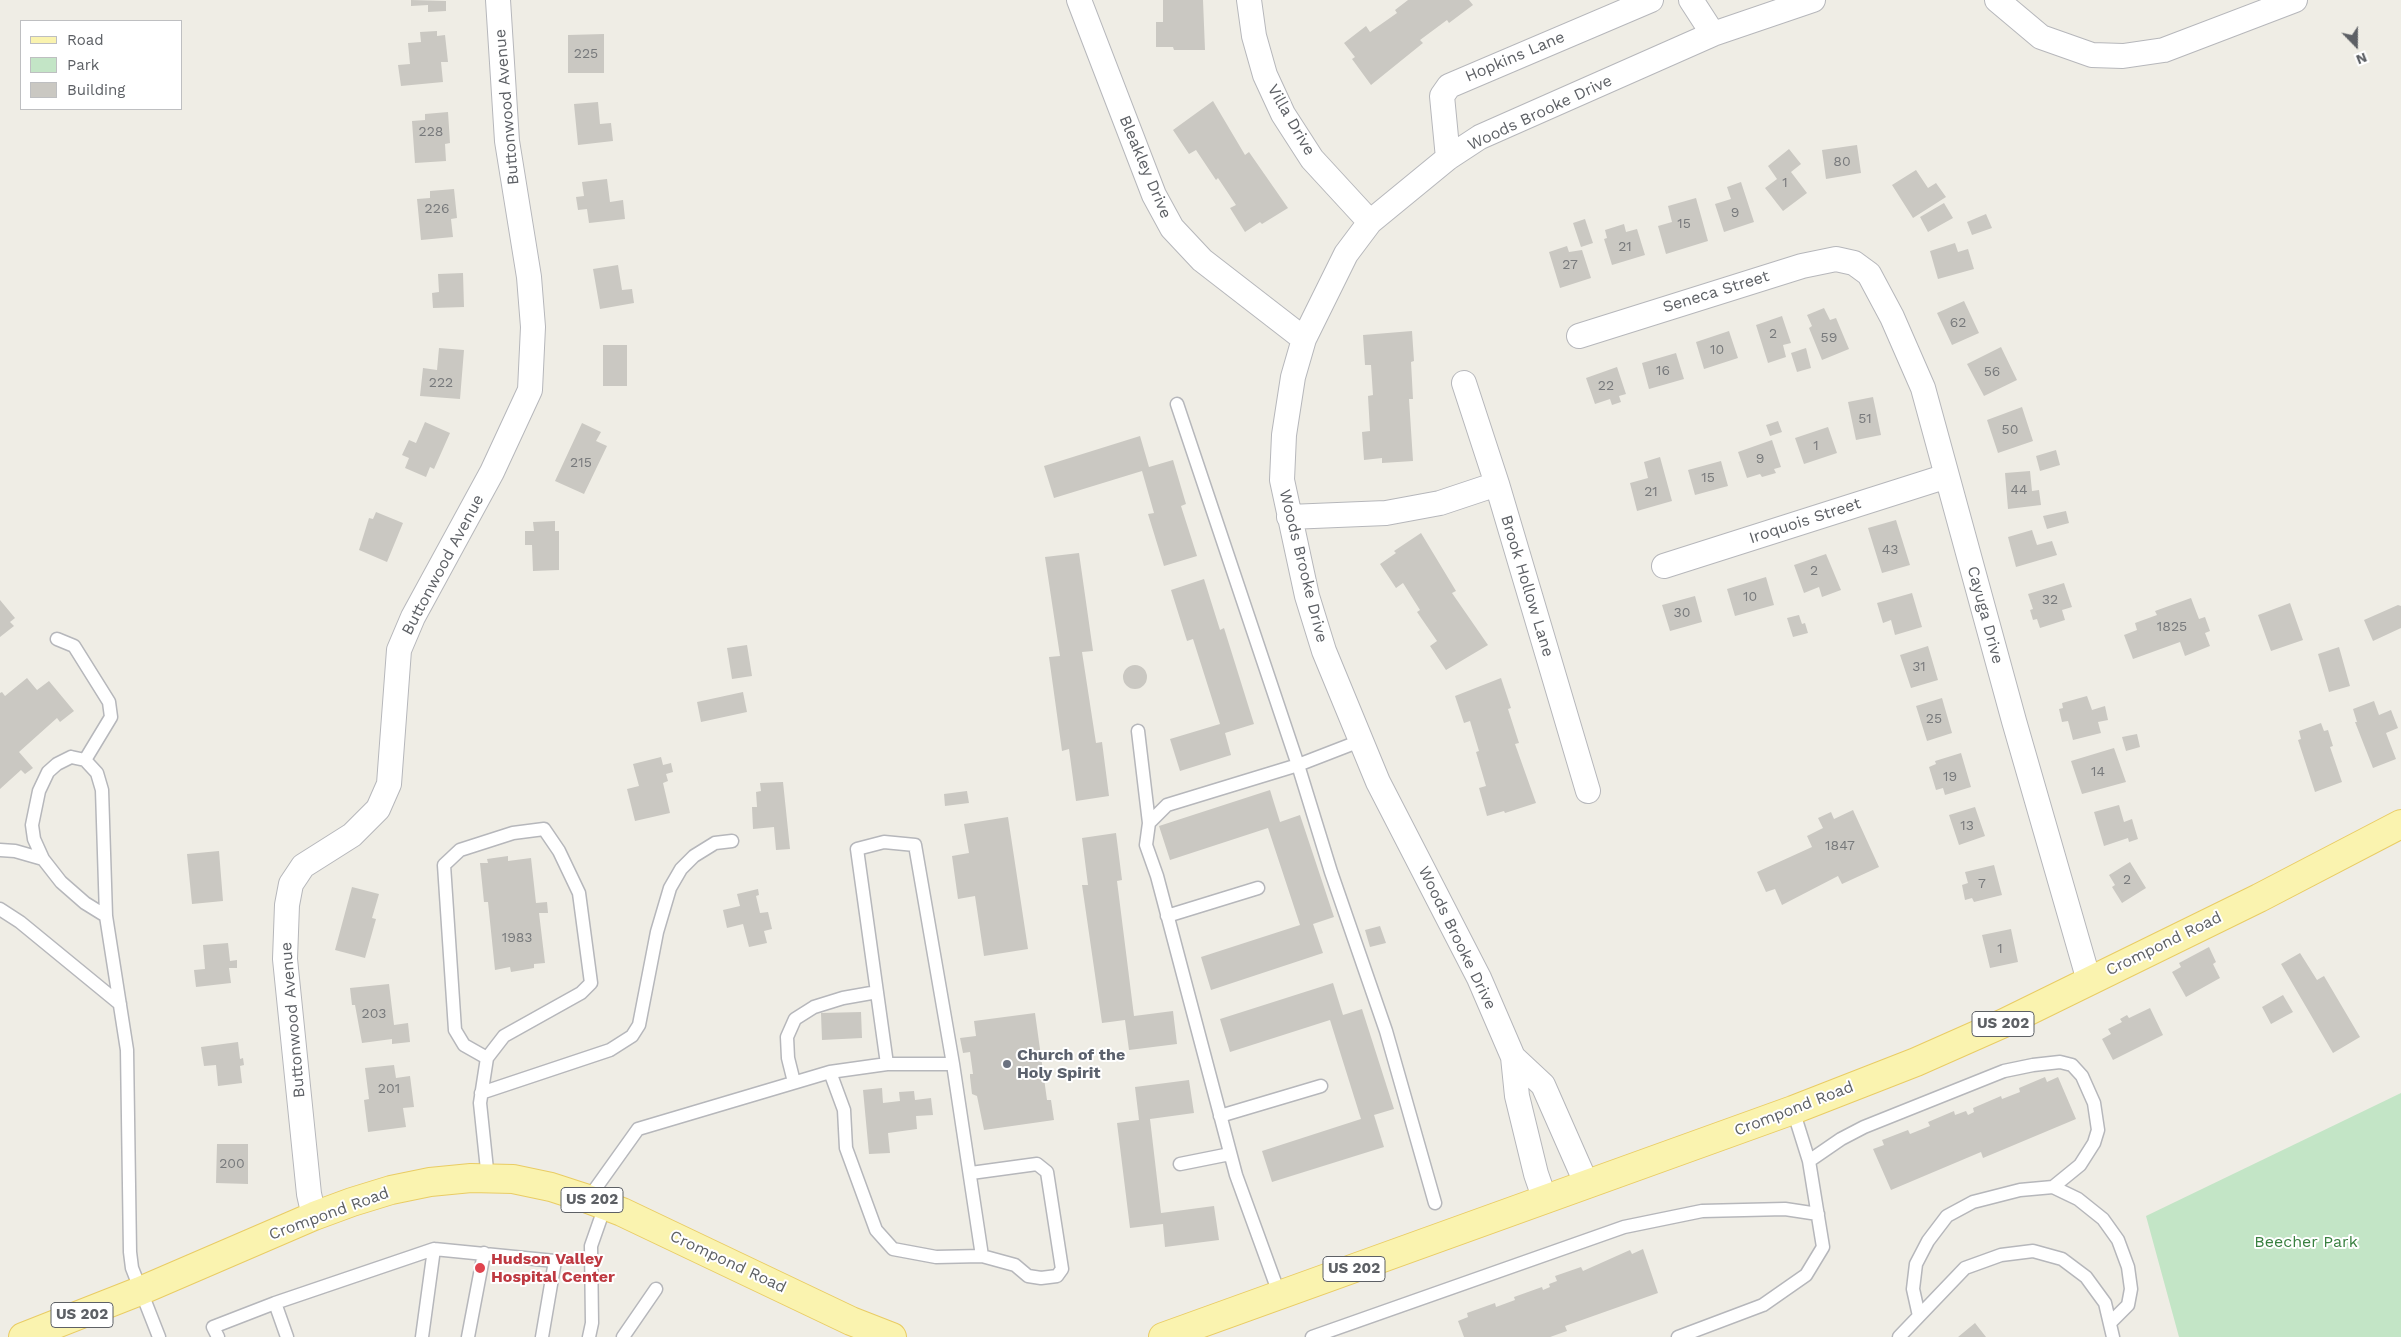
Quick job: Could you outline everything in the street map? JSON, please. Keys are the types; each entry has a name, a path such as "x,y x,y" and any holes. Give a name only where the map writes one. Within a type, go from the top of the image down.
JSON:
{"main road":[{"name":"Crompond Road","path":"1163,1337 1793,1110 1916,1062 2004,1024 2259,898 2401,824"},
{"name":"Crompond Road","path":"23,1337 140,1292 314,1216 391,1190 430,1182 488,1179 513,1180 551,1187 596,1202 851,1320 892,1337"}],"street":[{"name":"Buttonwood Avenue","path":"314,1216 309,1194 285,959 287,905 291,884 303,866 352,835 378,809 388,784 399,650 413,617 492,472 530,390 533,327 529,277 507,141 498,0"},
{"name":"Bleakley Drive","path":"1079,0 1154,195 1172,228 1202,260 1304,339"},
{"name":"Villa Drive","path":"1249,0 1254,36 1265,75 1283,114 1312,159 1370,222"},
{"name":"Hopkins Lane","path":"1448,158 1442,96 1449,86 1651,0"},
{"path":"1691,0 1713,34"},
{"path":"1997,0 2041,38 2092,55 2123,56 2164,50 2295,0"},
{"name":"Woods Brooke Drive","path":"1545,1200 1536,1174 1517,1096 1514,1057 1479,978 1378,782 1324,652 1307,596 1282,480 1284,436 1293,377 1304,339 1346,254 1370,222 1448,158 1480,137 1713,34 1807,1"},
{"name":"Seneca Street","path":"1579,336 1802,266 1836,259 1854,262"},
{"name":"Cayuga Drive","path":"1854,262 1869,274 1892,317 1923,388 2014,721 2089,981"},
{"name":"Brook Hollow Lane","path":"1464,383 1497,484 1588,791"},
{"name":"Iroquois Street","path":"1664,566 1947,476"},
{"path":"1289,517 1386,513 1440,503 1497,484"},
{"name":"Woods Brooke Drive","path":"1514,1057 1543,1085 1587,1184"}],"lane":[{"path":"1178,404 1298,765 1331,872 1386,1031 1435,1203"},
{"path":"57,639 74,646 109,702 111,717 85,760"},
{"path":"1138,731 1149,823 1146,845 1168,916 1236,1175 1280,1296"},
{"path":"1149,823 1167,805 1298,765 1360,741"},
{"path":"106,916 86,903 61,882 43,859 34,839 32,825 39,791 48,772 71,756 85,760 97,773 102,790 106,916 127,1050 130,1252 132,1268 140,1292 159,1337"},
{"path":"487,1058 464,1045 455,1030 444,865 460,850 513,833 544,829 559,851 579,893 592,983 581,993 504,1036 487,1058 480,1103 488,1179"},
{"path":"481,1092 610,1050 632,1036 639,1025 658,932 670,888 681,869 694,856 715,842 732,841"},
{"path":"888,1064 857,849 884,842 915,845 971,1173 982,1256"},
{"path":"0,850 15,851 43,859"},
{"path":"1168,916 1258,888"},
{"path":"0,909 20,922 120,1004"},
{"path":"794,1082 788,1058 787,1037 795,1019 814,1007 843,998 877,992"},
{"path":"1809,1161 1841,1139 1899,1113 2004,1071 2034,1064 2060,1062 2072,1065 2082,1076 2094,1103 2098,1130 2094,1144 2080,1165 2053,1187"},
{"path":"589,1337 592,1323 591,1246 596,1202 638,1129 830,1072 888,1064 953,1064"},
{"path":"830,1072 844,1110 846,1148 876,1230 893,1249 936,1257 982,1256 1015,1266 1028,1276 1057,1276 1062,1269 1047,1172 1038,1164 971,1173"},
{"path":"1220,1116 1321,1086"},
{"path":"1678,1337 1763,1305 1806,1276 1823,1247 1809,1161 1793,1110"},
{"path":"1180,1164 1230,1154"},
{"path":"1919,1316 1913,1289 1916,1264 1928,1241 1947,1216 1973,1202 2020,1190 2053,1187 2078,1199 2103,1219 2118,1240 2128,1268 2131,1289 2128,1305 2110,1322"},
{"path":"1312,1337 1624,1227 1702,1211 1785,1209 1818,1214"},
{"path":"422,1337 434,1249"},
{"path":"218,1337 213,1327 275,1303 434,1249 554,1261 542,1337"},
{"path":"1899,1337 1965,1268 2001,1255 2033,1251 2062,1259 2086,1277 2105,1303 2113,1337"},
{"path":"468,1337 484,1254"},
{"path":"623,1337 656,1289"},
{"path":"275,1303 287,1337"}],"green space":[{"name":"Beecher Park","path":"2401,1093 2401,1337 2179,1337 2146,1216"}],"building":[{"path":"411,0 446,1 446,11 428,12 428,5 411,6"},
{"path":"1163,0 1203,0 1205,50 1174,50 1173,47 1156,47 1156,22 1163,22"},
{"path":"1408,0 1469,0 1473,5 1449,23 1447,20 1420,40 1423,43 1371,85 1352,59 1355,57 1344,43 1366,26 1370,32 1397,13 1395,10"},
{"path":"437,31 437,36 445,35 448,62 441,62 443,82 401,86 398,65 410,64 408,43 421,42 420,32"},
{"path":"604,34 604,73 568,73 568,35"},
{"path":"1213,101 1245,155 1249,152 1288,208 1245,232 1230,208 1236,205 1218,178 1216,180 1196,150 1189,154 1173,130"},
{"path":"598,102 600,124 611,123 613,141 578,145 574,104"},
{"path":"448,112 450,143 445,144 446,161 415,163 412,121 425,120 425,114"},
{"path":"1857,145 1861,173 1826,179 1822,150"},
{"path":"1789,149 1801,164 1791,172 1807,193 1783,211 1765,188 1777,179 1768,166"},
{"path":"1916,170 1928,188 1936,183 1946,197 1913,218 1892,185"},
{"path":"607,179 610,202 623,200 625,219 589,223 587,209 578,210 576,197 584,196 582,182"},
{"path":"1741,182 1754,222 1724,232 1715,204 1731,199 1727,187"},
{"path":"454,189 457,218 451,219 453,237 421,240 417,199 430,198 430,191"},
{"path":"1696,198 1708,241 1666,254 1658,226 1672,222 1668,206"},
{"path":"1944,203 1953,218 1928,232 1920,217"},
{"path":"1986,214 1992,228 1972,235 1967,222"},
{"path":"1585,219 1593,243 1581,247 1573,223"},
{"path":"1624,224 1626,232 1637,229 1645,255 1612,265 1604,239 1607,238 1605,230"},
{"path":"1955,243 1958,252 1968,249 1974,269 1938,279 1930,251"},
{"path":"1567,246 1569,252 1582,250 1591,278 1560,288 1549,252"},
{"path":"618,265 622,290 632,289 634,303 600,309 593,269"},
{"path":"463,273 464,307 433,308 432,293 439,292 438,274"},
{"path":"1964,301 1979,333 1952,345 1937,313"},
{"path":"1824,308 1830,320 1836,318 1849,349 1822,360 1809,328 1812,326 1807,315"},
{"path":"1782,316 1791,343 1783,345 1786,357 1768,363 1756,325"},
{"path":"1412,331 1414,361 1411,362 1413,399 1409,399 1413,461 1382,463 1382,458 1364,460 1362,432 1370,431 1368,396 1373,395 1371,365 1365,365 1363,335"},
{"path":"1729,331 1738,358 1704,369 1696,342"},
{"path":"603,345 627,345 627,386 603,386"},
{"path":"2001,347 2017,380 1984,396 1967,364"},
{"path":"439,348 464,350 460,399 420,396 423,368 437,370"},
{"path":"1806,348 1811,368 1797,372 1791,353"},
{"path":"1676,353 1684,379 1649,389 1642,363"},
{"path":"1617,367 1626,394 1619,396 1621,402 1612,405 1610,399 1595,404 1586,378"},
{"path":"1873,397 1881,435 1856,440 1848,402"},
{"path":"2022,407 2033,441 1998,453 1987,420"},
{"path":"1778,421 1782,432 1770,436 1766,425"},
{"path":"425,422 450,433 434,469 430,467 426,477 405,468 409,458 402,455 409,440 416,443"},
{"path":"582,423 601,432 596,441 607,446 584,494 555,481"},
{"path":"1828,427 1837,453 1804,464 1795,438"},
{"path":"1140,436 1149,467 1173,460 1186,504 1181,506 1197,556 1164,566 1148,514 1154,513 1142,471 1054,498 1044,466"},
{"path":"1772,440 1781,467 1774,469 1776,473 1762,477 1760,474 1747,478 1738,452"},
{"path":"2056,450 2060,465 2040,471 2036,456"},
{"path":"1660,457 1672,501 1637,511 1630,483 1648,478 1644,462"},
{"path":"1721,461 1728,486 1695,495 1688,470"},
{"path":"2030,471 2032,491 2039,490 2041,505 2008,509 2005,473"},
{"path":"2066,511 2069,523 2047,529 2043,516"},
{"path":"376,512 403,523 387,562 359,550 369,518 373,519"},
{"path":"1896,520 1910,565 1882,573 1868,528"},
{"path":"555,521 555,531 559,531 559,570 533,571 532,545 525,545 525,531 534,531 533,522"},
{"path":"2032,530 2037,545 2052,541 2057,555 2016,567 2008,537"},
{"path":"1421,533 1456,591 1452,593 1488,645 1446,670 1430,646 1437,641 1417,612 1420,610 1403,583 1396,588 1380,564 1396,553 1394,551"},
{"path":"1079,553 1093,651 1082,652 1096,743 1102,742 1109,796 1076,801 1069,749 1062,751 1049,657 1060,656 1045,557"},
{"path":"1826,554 1841,590 1822,597 1819,587 1804,593 1794,565"},
{"path":"1766,577 1774,605 1735,616 1727,589"},
{"path":"1204,579 1220,630 1224,628 1254,724 1225,733 1231,755 1180,771 1170,739 1220,724 1193,639 1187,641 1171,590"},
{"path":"2064,583 2072,607 2062,610 2065,620 2040,628 2037,619 2033,620 2030,610 2033,609 2028,594"},
{"path":"1912,593 1922,627 1895,635 1891,620 1883,623 1877,603"},
{"path":"1695,596 1702,622 1670,631 1662,605"},
{"path":"2191,598 2199,619 2205,617 2210,631 2205,633 2210,646 2185,656 2180,642 2133,659 2124,635 2137,630 2135,623 2157,615 2155,611"},
{"path":"0,600 15,618 10,622 14,626 0,637"},
{"path":"2290,603 2303,640 2271,651 2258,615"},
{"path":"2398,605 2401,606 2401,628 2373,641 2364,620"},
{"path":"1799,615 1802,624 1805,623 1808,633 1793,637 1787,618"},
{"path":"747,645 752,676 732,679 727,648"},
{"path":"1928,646 1938,680 1911,688 1900,655"},
{"path":"2339,647 2350,686 2329,692 2318,654"},
{"path":"1135,665 1144,668 1147,677 1144,686 1135,689 1126,686 1123,677 1126,668"},
{"path":"27,678 37,690 49,681 74,711 60,722 57,718 19,752 33,768 25,774 21,770 0,789 0,693 2,692 5,696"},
{"path":"1501,678 1511,708 1508,709 1519,743 1515,744 1536,803 1505,813 1504,811 1487,816 1479,788 1486,786 1476,752 1479,751 1470,721 1464,723 1455,696"},
{"path":"743,692 747,712 701,722 697,702"},
{"path":"2087,696 2092,710 2105,706 2108,720 2098,722 2101,733 2073,740 2068,721 2062,722 2059,709 2063,708 2062,703"},
{"path":"1942,698 1952,733 1927,741 1916,706"},
{"path":"2374,701 2379,715 2391,710 2398,728 2386,733 2396,759 2373,768 2355,722 2357,722 2353,709"},
{"path":"2321,723 2324,731 2328,730 2333,746 2330,747 2342,782 2315,792 2298,740 2301,739 2299,731"},
{"path":"2137,734 2140,747 2126,751 2122,737"},
{"path":"2114,748 2126,782 2082,794 2071,761"},
{"path":"1961,753 1971,787 1945,795 1943,788 1936,790 1929,767 1936,764 1935,761"},
{"path":"661,757 663,765 671,763 673,772 666,774 668,781 663,783 670,813 635,821 627,789 639,786 633,764"},
{"path":"783,782 790,849 776,850 774,827 753,829 752,807 757,807 756,792 761,791 760,783"},
{"path":"1270,790 1280,822 1300,815 1334,917 1313,924 1323,953 1211,990 1201,957 1300,925 1268,828 1170,860 1159,826"},
{"path":"967,791 969,803 945,806 944,794"},
{"path":"2119,805 2124,822 2132,819 2138,839 2129,842 2128,838 2104,846 2094,812"},
{"path":"1975,807 1985,836 1959,845 1949,815"},
{"path":"1853,810 1879,867 1842,884 1838,876 1782,905 1775,889 1766,892 1757,872 1812,847 1807,836 1823,828 1818,818 1831,812 1834,819"},
{"path":"1008,817 1028,949 984,956 975,896 958,899 952,856 969,853 964,824"},
{"path":"1116,833 1122,880 1117,881 1134,1016 1173,1011 1177,1044 1129,1050 1125,1020 1102,1023 1082,885 1088,885 1082,838"},
{"path":"219,851 223,901 192,904 187,854"},
{"path":"508,856 508,861 531,858 536,903 547,902 548,913 539,913 545,963 534,964 534,968 511,972 510,967 495,970 488,902 484,902 480,863 488,863 487,859"},
{"path":"2130,862 2146,888 2122,903 2112,887 2115,885 2109,875"},
{"path":"1994,865 2002,895 1974,902 1972,898 1965,900 1962,885 1968,883 1965,872"},
{"path":"352,887 379,894 372,918 376,919 365,958 335,950"},
{"path":"758,889 759,895 756,896 760,913 768,912 772,929 764,931 767,943 749,947 743,924 727,928 723,910 740,906 737,894"},
{"path":"1380,926 1386,943 1370,947 1365,930"},
{"path":"2011,929 2018,962 1990,968 1982,935"},
{"path":"228,943 230,961 237,960 237,968 229,968 231,983 196,987 194,970 205,969 203,945"},
{"path":"2209,947 2216,962 2213,964 2220,978 2186,997 2172,972 2181,967 2179,963"},
{"path":"2300,953 2317,980 2324,976 2360,1037 2333,1053 2281,964"},
{"path":"1333,983 1343,1015 1362,1009 1394,1109 1374,1115 1384,1147 1272,1182 1262,1151 1361,1119 1330,1020 1230,1052 1220,1019"},
{"path":"389,984 394,1025 408,1023 410,1042 392,1044 392,1039 362,1043 355,1005 352,1005 350,988"},
{"path":"2283,995 2293,1012 2271,1024 2262,1007"},
{"path":"2150,1008 2163,1035 2113,1060 2102,1039 2111,1034 2108,1029 2122,1022 2120,1019 2127,1015 2129,1018"},
{"path":"861,1012 862,1038 822,1040 821,1013"},
{"name":"Church of the Holy Spirit","path":"1035,1013 1047,1100 1051,1100 1054,1120 984,1130 977,1096 972,1094 970,1074 973,1074 970,1052 963,1053 960,1038 976,1036 974,1021"},
{"path":"238,1042 240,1059 243,1058 244,1065 240,1066 242,1083 218,1086 216,1065 204,1066 201,1047"},
{"path":"394,1065 396,1078 410,1076 414,1107 403,1108 406,1127 368,1132 364,1100 369,1099 365,1068"},
{"path":"2045,1077 2047,1082 2058,1077 2076,1119 1983,1158 1981,1152 1891,1190 1873,1149 1884,1145 1882,1140 1908,1130 1910,1134 1930,1126 1928,1122 1954,1111 1955,1115 1966,1111 1968,1115 1974,1112 1973,1108 2001,1096 2002,1099 2020,1092 2019,1088"},
{"path":"1189,1080 1194,1113 1150,1119 1161,1213 1214,1206 1219,1240 1165,1247 1163,1224 1130,1228 1117,1123 1139,1120 1135,1087"},
{"path":"882,1088 883,1103 900,1101 899,1092 914,1091 915,1100 931,1098 933,1115 916,1116 917,1129 888,1133 890,1153 869,1154 863,1090"},
{"path":"217,1144 248,1144 248,1184 216,1183"},
{"path":"1643,1249 1658,1293 1565,1326 1567,1331 1550,1337 1464,1337 1458,1321 1468,1317 1467,1313 1495,1303 1496,1307 1515,1300 1514,1297 1542,1287 1543,1290 1550,1287 1549,1284 1557,1281 1555,1276 1581,1267 1583,1271 1630,1250 1632,1254"},
{"path":"1975,1323 1986,1337 1958,1337"}],"place":[{"name":"Church of the Holy Spirit","path":"1007,1064"},
{"name":"Hudson Valley Hospital Center","path":"480,1268"}]}
